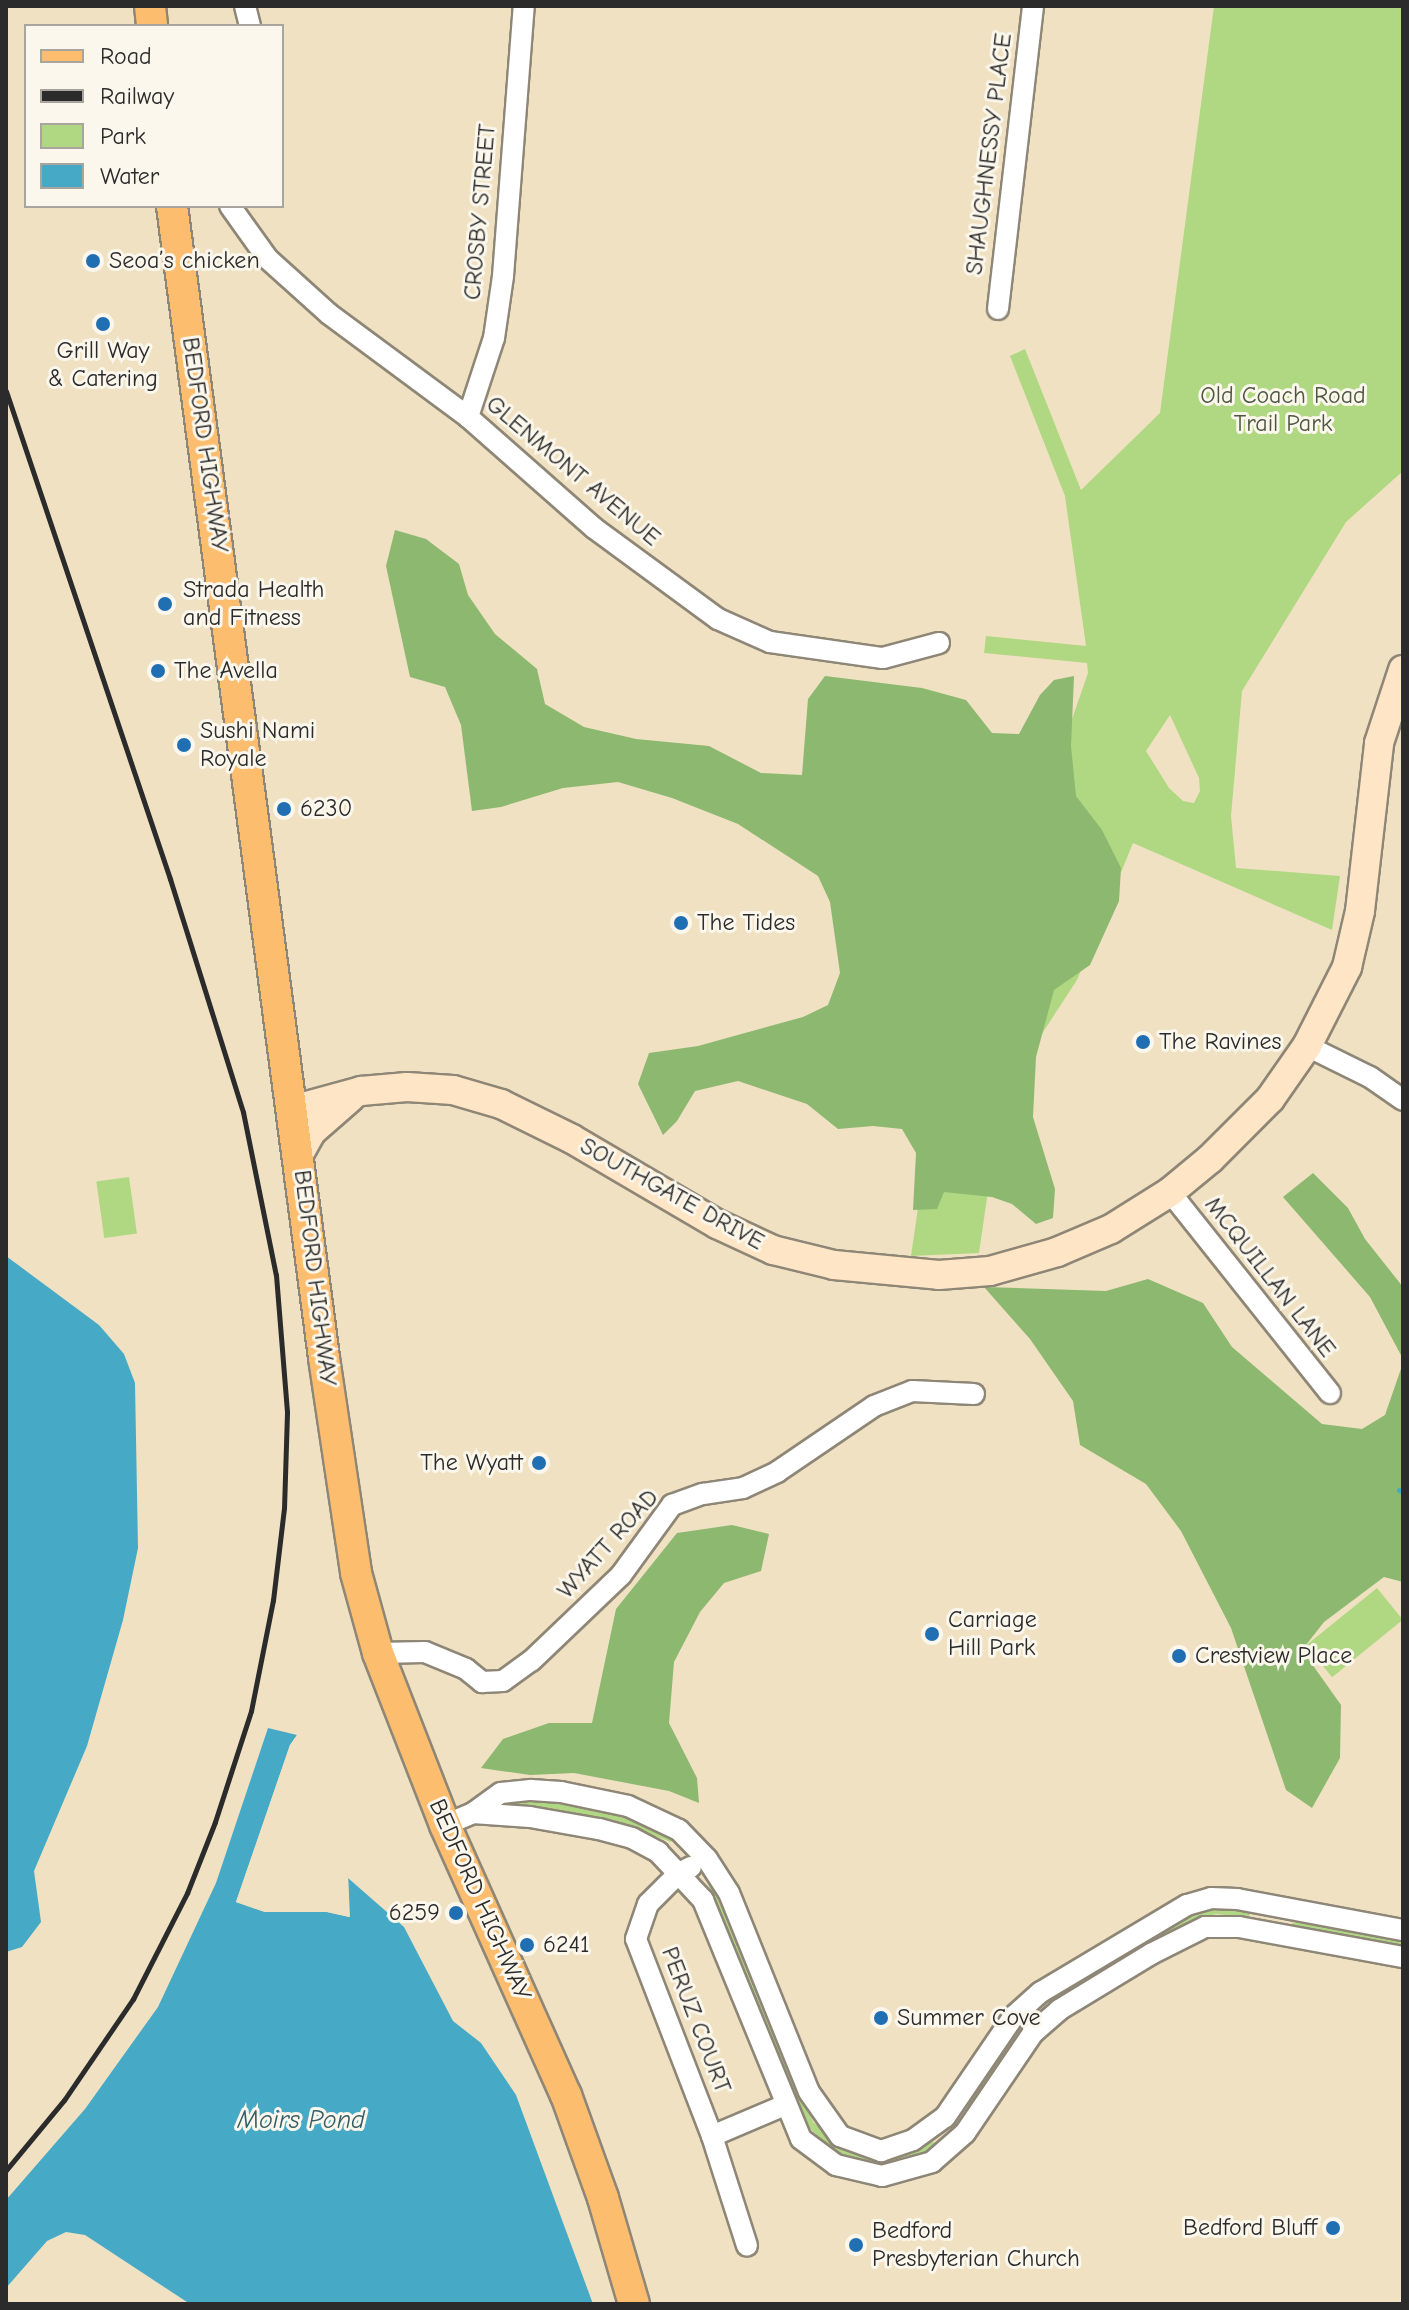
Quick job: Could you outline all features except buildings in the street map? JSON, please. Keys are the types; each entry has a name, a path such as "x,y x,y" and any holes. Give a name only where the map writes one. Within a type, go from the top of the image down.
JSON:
{"main road":[{"name":"BEDFORD HIGHWAY","path":"172,208 324,1358 356,1573 378,1653 445,1825 566,2095 603,2198 634,2304"}],"street":[{"name":"CROSBY STREET","path":"468,417 494,338 499,307 524,6"},
{"name":"SHAUGHNESSY PLACE","path":"998,309 1033,6"},
{"name":"GLENMONT AVENUE","path":"231,208 268,259 329,314 468,417 594,528 718,619 770,642 883,658 939,643"},
{"name":"SOUTHGATE DRIVE","path":"292,1110 361,1091 407,1087 453,1090 501,1104 572,1139 731,1230 773,1250 847,1267 939,1275 990,1271 1057,1252 1111,1229 1170,1192 1262,1107 1307,1046 1347,967 1360,911 1379,743 1403,670"},
{"path":"1307,1046 1370,1077 1403,1100"},
{"path":"299,1154 311,1132 326,1115 361,1091"},
{"name":"MCQUILLAN LANE","path":"1170,1192 1330,1393"},
{"name":"WYATT ROAD","path":"378,1653 425,1652 466,1669 482,1682 503,1681 531,1661 621,1575 672,1505 703,1494 743,1488 777,1472 874,1406 912,1391 974,1394"},
{"path":"445,1825 473,1813 501,1793 561,1792 628,1806 679,1830 707,1859 729,1893 809,2092 840,2136 881,2151 913,2140 945,2117 1014,2016 1041,1992 1187,1905 1211,1898 1237,1899 1403,1930"},
{"path":"473,1813 530,1817 632,1838 658,1852 703,1900 801,2139 836,2165 882,2176 932,2162 965,2133 1033,2033 1059,2010 1151,1954 1205,1927 1239,1927 1403,1957"},
{"name":"PERUZ COURT","path":"707,1859 679,1873 648,1904 636,1939 712,2136 747,2246"},
{"name":"PERUZ COURT","path":"712,2136 785,2105"}],"green space":[{"name":"Old Coach Road Trail Park","path":"1214,6 1403,6 1403,471 1346,522 1242,691 1231,816 1236,868 1340,876 1332,930 1133,843 1077,980 1002,1095 979,1253 911,1256 929,1132 1088,673 1087,663 984,653 986,636 1086,646 1065,496 1010,356 1025,349 1081,490 1160,413","holes":["1170,715 1199,778 1200,791 1194,803 1183,801 1169,788 1146,751"]},
{"path":"395,530 426,539 459,564 468,595 495,634 537,669 545,704 584,727 636,739 709,746 761,773 802,775 808,699 825,676 922,688 966,700 992,733 1019,734 1040,695 1054,680 1074,676 1071,746 1076,796 1102,830 1121,868 1119,901 1090,965 1054,990 1036,1057 1033,1117 1055,1189 1053,1218 1036,1224 1012,1204 992,1197 944,1192 937,1209 913,1210 916,1153 902,1129 873,1126 838,1129 807,1104 738,1081 695,1091 677,1121 663,1135 638,1084 649,1053 698,1046 803,1017 828,1005 840,973 830,902 818,876 738,824 672,798 618,782 563,788 501,807 472,811 461,725 445,687 410,677 386,566"},
{"path":"1313,1173 1348,1208 1365,1239 1403,1287 1403,1359 1370,1297 1283,1197"},
{"path":"129,1177 137,1233 104,1238 96,1182"},
{"path":"1148,1279 1203,1303 1232,1347 1322,1424 1362,1429 1385,1415 1403,1363 1403,1582 1384,1577 1324,1622 1302,1650 1341,1705 1340,1758 1312,1808 1286,1790 1231,1628 1181,1531 1146,1484 1080,1445 1073,1401 1030,1339 984,1287 1106,1291"},
{"path":"732,1525 769,1534 761,1571 724,1583 700,1612 674,1662 669,1723 697,1778 699,1803 669,1791 574,1773 530,1775 481,1768 503,1739 549,1723 592,1723 616,1609 677,1533"},
{"path":"1377,1588 1403,1620 1332,1677 1306,1645"},
{"path":"525,1798 641,1818 674,1839 671,1842 617,1821 537,1807 494,1805"},
{"path":"707,1882 716,1886 813,2122 842,2146 868,2156 869,2160 865,2163 837,2153 807,2126"},
{"path":"1205,1908 1234,1908 1250,1913 1249,1917 1216,1914 1180,1927 1038,2008 1047,1995"},
{"path":"1308,1922 1403,1938 1403,1946 1293,1926 1292,1923"},
{"path":"1012,2035 988,2082 969,2106 965,2106"},
{"path":"929,2141 937,2143 930,2152 901,2162 892,2160 893,2155"}],"water":[{"path":"6,1256 99,1325 124,1354 135,1383 138,1548 123,1620 87,1746 34,1871 41,1922 22,1947 6,1952"},
{"name":"Moirs Pond","path":"268,1728 297,1735 290,1745 236,1902 265,1912 327,1912 349,1917 348,1878 404,1927 453,2021 481,2043 516,2095 593,2304 190,2304 85,2235 66,2232 47,2241 6,2288 6,2200 85,2109 158,2007 216,1883"}],"pier":[{"path":"297,1735 301,1736 294,1746 240,1900 265,1908 327,1908 346,1913 344,1878 348,1874 350,1917 327,1912 265,1912 236,1902 290,1745"}],"waterway":[{"path":"1399,1490 1403,1492"}],"railway":[{"path":"6,391 170,879 243,1112 276,1275 287,1413 284,1508 273,1600 251,1711 215,1822 187,1893 133,1999 64,2100 6,2170"}],"place":[{"name":"Seoa’s chicken","path":"93,261"},
{"name":"Grill Way & Catering","path":"103,324"},
{"name":"Strada Health and Fitness","path":"165,604"},
{"name":"The Avella","path":"158,671"},
{"name":"Sushi Nami Royale","path":"184,745"},
{"name":"6230","path":"284,809"},
{"name":"The Tides","path":"681,923"},
{"name":"The Ravines","path":"1143,1042"},
{"name":"The Wyatt","path":"539,1463"},
{"name":"Carriage Hill Park","path":"932,1634"},
{"name":"Crestview Place","path":"1179,1656"},
{"name":"6259","path":"456,1913"},
{"name":"6241","path":"527,1945"},
{"name":"Summer Cove","path":"881,2018"},
{"name":"Bedford Bluff","path":"1333,2228"},
{"name":"Bedford Presbyterian Church","path":"856,2245"}]}
